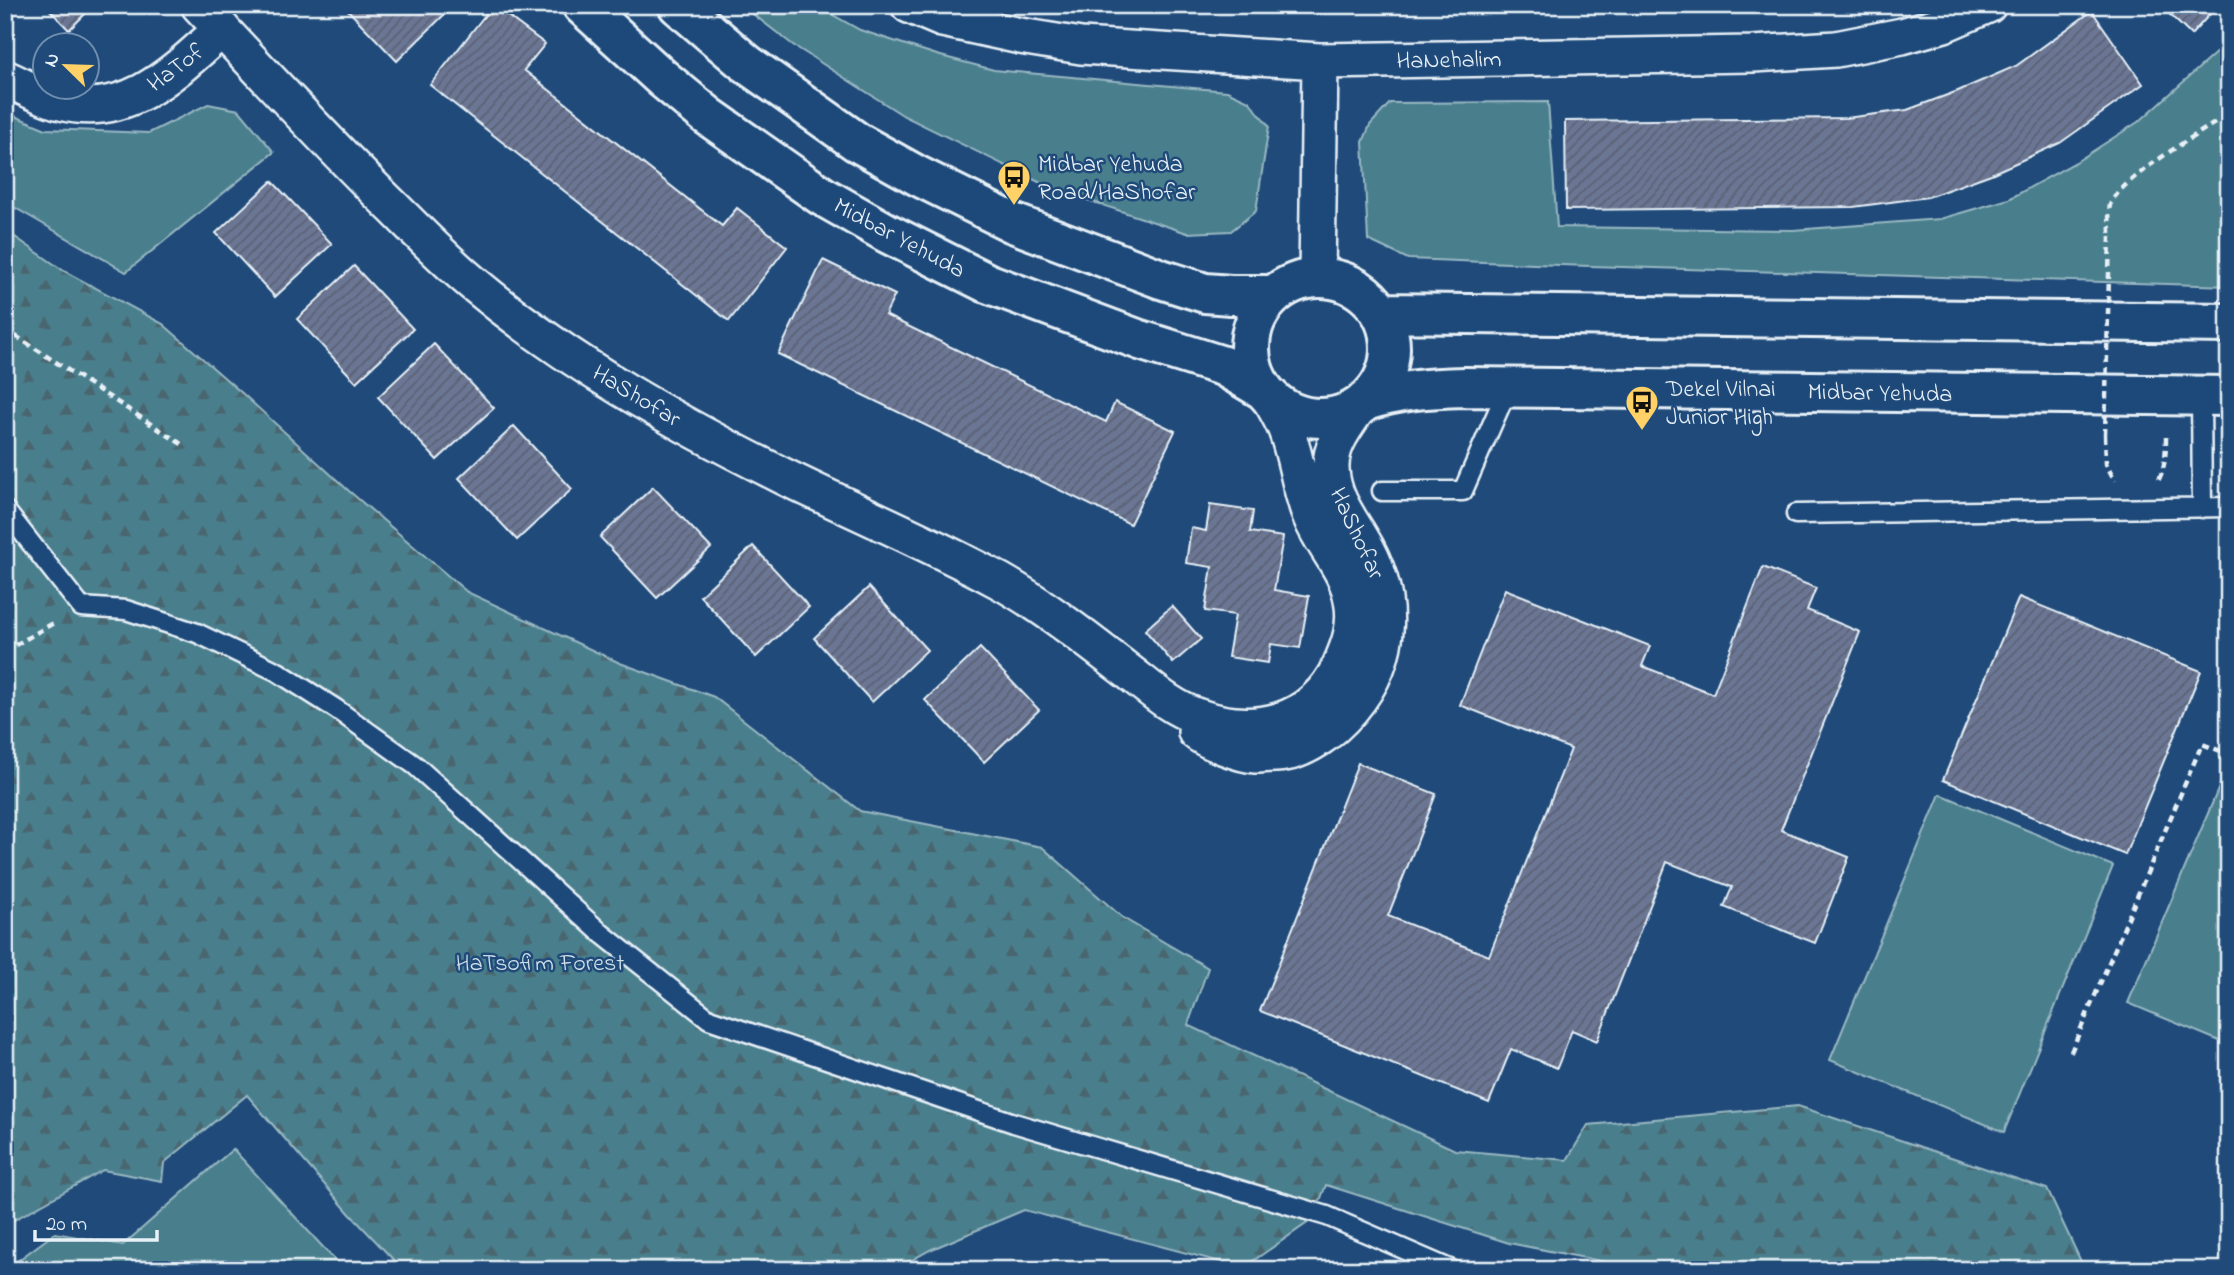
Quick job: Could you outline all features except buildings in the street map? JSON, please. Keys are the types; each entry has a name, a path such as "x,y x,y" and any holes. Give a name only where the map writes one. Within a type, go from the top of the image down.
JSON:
{"street":[{"name":"Midbar Yehuda","path":"582,5 708,116 822,196 887,233 987,283 1140,340 1223,366 1266,393"},
{"path":"678,5 747,64 857,142 1013,223 1205,293 1272,295"},
{"name":"HaNehalim","path":"909,5 942,19 1081,46 1320,61 1753,54 1836,49 1944,24 1988,5"},
{"name":"HaShofar","path":"211,17 359,174 423,237 474,284 555,346 707,437 1000,582 1089,641 1172,705 1192,715 1246,727 1275,722 1316,701 1333,681 1346,654 1354,618 1352,596 1346,578 1309,514 1288,434 1266,393"},
{"name":"HaTof","path":"5,78 61,102 103,106 134,96 163,81 211,17"},
{"path":"1317,277 1320,61"},
{"path":"1317,277 1345,281 1366,294 1382,313 1390,336 1387,369 1376,391 1361,405 1335,417 1302,417 1280,407 1266,393 1250,359 1250,334 1259,311 1272,295 1293,282 1317,277"},
{"path":"1382,313 2229,323"},
{"name":"Midbar Yehuda","path":"1361,405 1422,388 2199,396"},
{"name":"HaShofar","path":"1147,686 1200,736 1253,755 1284,754 1315,741 1338,725 1360,699 1384,643 1387,618 1384,589 1375,565 1339,502 1331,472 1331,451 1361,405"}],"lane":[{"path":"1382,491 1463,491 1508,388"},
{"path":"2199,396 2202,508"},
{"path":"1796,514 2229,507"},
{"path":"5,510 82,607 126,610 198,633 278,672 336,709 416,766 601,933 709,1019 1014,1123 1327,1216 1452,1270"}],"path":[{"path":"2124,487 2115,482 2106,464 2110,205 2123,186 2145,169 2229,114"},
{"path":"5,329 183,446"},
{"path":"2155,485 2163,472 2166,453 2199,396"},
{"path":"5,651 82,607"},
{"path":"2071,1052 2202,744 2229,754"}],"green space":[{"path":"741,5 815,5 860,30 994,70 1227,91 1249,101 1269,126 1256,211 1231,231 1187,233 1051,188 904,116 793,45"},
{"path":"2229,41 2229,286 1408,259 1368,240 1363,142 1370,125 1390,103 1548,102 1557,227 1793,230 1940,219 2009,199 2076,162 2141,120"},
{"path":"208,104 239,110 274,152 126,272 5,202 5,112 46,129 149,133"},
{"name":"HaTsofim Forest","path":"5,230 64,271 163,324 349,491 467,592 620,663 714,697 860,811 1042,847 1123,918 1208,968 1188,1025 1455,1150 1567,1160 1588,1125 1798,1106 2047,1189 2085,1270 1646,1270 1509,1243 1326,1185 1313,1219 1243,1268 1024,1210 930,1250 894,1270 403,1270 350,1214 247,1095 164,1163 162,1181 103,1170 5,1225"},
{"path":"2222,780 2229,782 2229,1045 2128,1003"},
{"path":"1940,794 2113,866 2004,1132 1830,1060"},
{"path":"233,1149 344,1270 5,1270 55,1233 123,1245"}],"place":[{"name":"Midbar Yehuda Road/HaShofar","path":"1014,207"},
{"name":"Dekel Vilnai Junior High","path":"1642,432"}]}
